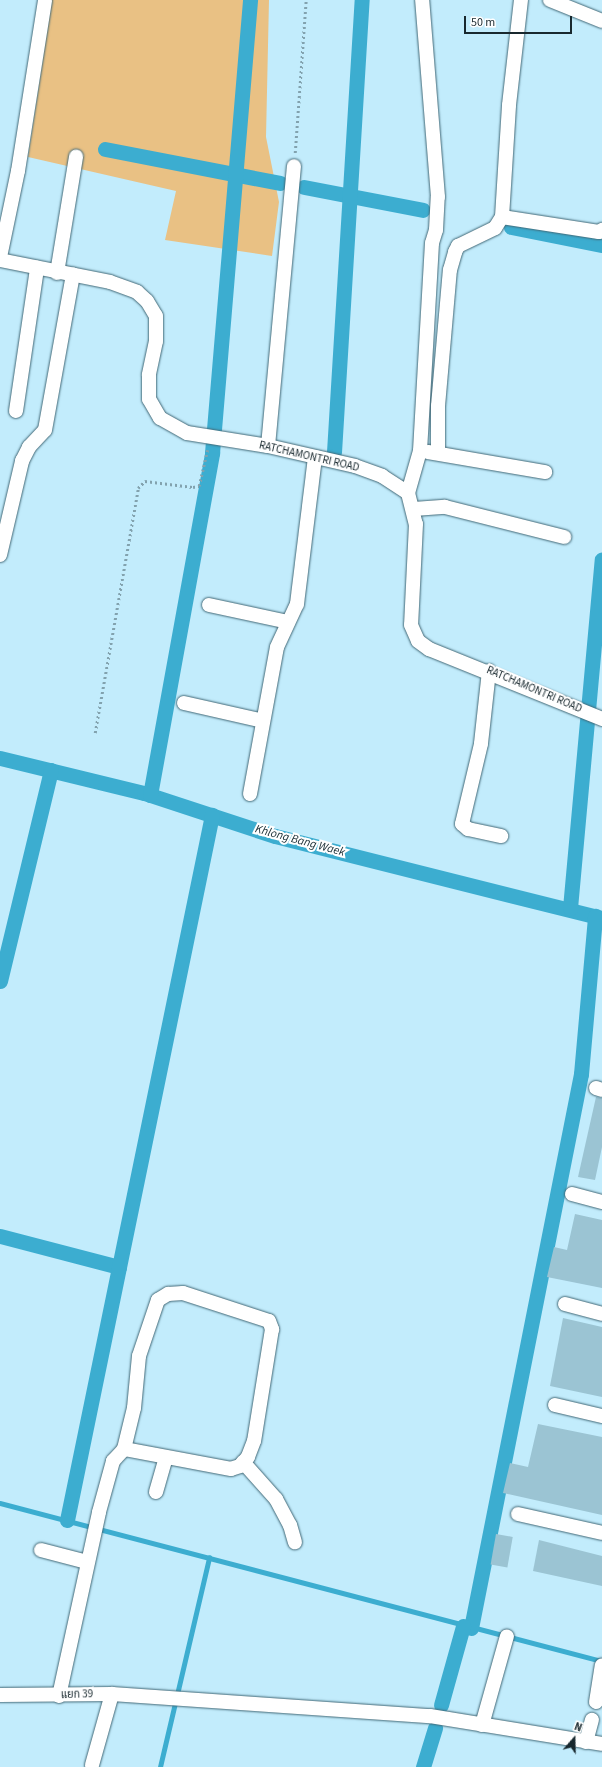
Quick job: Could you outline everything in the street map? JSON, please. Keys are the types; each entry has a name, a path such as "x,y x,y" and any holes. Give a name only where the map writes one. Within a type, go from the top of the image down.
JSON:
{"street":[{"path":"0,258 18,171 45,0"},
{"path":"408,493 420,451 431,267 438,197 422,0"},
{"path":"438,452 438,406 450,270 458,246 495,228 502,217 510,105 521,0"},
{"path":"550,0 602,22"},
{"path":"57,273 76,157"},
{"path":"268,446 294,166"},
{"path":"502,217 599,232 602,230"},
{"name":"RATCHAMONTRI ROAD","path":"0,258 57,273 110,282 137,292 147,301 156,316 156,341 149,375 149,399 160,418 187,433 210,438 268,446 355,466 375,473 408,493 414,509 416,524 410,604 411,625 418,641 429,649 489,671 599,717"},
{"path":"431,267 450,270"},
{"path":"16,411 37,268"},
{"path":"0,555 22,461 29,447 45,430 73,275"},
{"path":"420,451 438,452 545,472"},
{"path":"250,794 277,647 297,604 315,457"},
{"path":"414,509 445,507 564,537"},
{"path":"209,605 288,622"},
{"path":"489,671 481,744 462,824 468,829 501,836"},
{"path":"184,704 263,721"},
{"path":"572,1194 602,1202"},
{"path":"59,1696 99,1512 113,1461 124,1449 134,1408 139,1356 152,1312 162,1296 184,1293 253,1314 269,1321 272,1329 254,1441 244,1462 231,1469 124,1449"},
{"path":"565,1304 602,1314"},
{"path":"555,1405 602,1416"},
{"path":"156,1492 166,1457"},
{"path":"244,1462 276,1499 290,1525 295,1542"},
{"path":"518,1514 602,1533"},
{"path":"41,1550 87,1562"},
{"path":"482,1724 507,1636"},
{"path":"596,1702 602,1667"},
{"path":"92,1765 112,1694"},
{"name":"แยก 39","path":"0,1695 59,1696 112,1694 430,1716 602,1744"},
{"path":"586,1742 592,1720"}],"path":[{"path":"294,166 306,0"},
{"path":"95,733 138,488 145,480 193,487 199,486 210,438"}],"shaded area":[{"path":"52,0 269,0 266,137 279,202 272,256 165,240 176,191 28,157"}],"building":[{"path":"596,1097 602,1098 602,1147 595,1180 578,1177"},
{"path":"575,1214 602,1220 602,1288 547,1277 554,1247 567,1250"},
{"path":"563,1318 602,1327 602,1397 550,1386"},
{"path":"538,1424 602,1437 602,1515 503,1493 510,1463 528,1467"},
{"path":"496,1534 513,1537 507,1567 491,1565"},
{"path":"539,1540 602,1556 602,1586 533,1571"}],"waterway":[{"path":"150,795 212,453 250,0"},
{"path":"334,452 362,0"},
{"path":"105,149 280,183"},
{"path":"304,187 423,210"},
{"path":"511,227 602,245"},
{"path":"570,908 602,559"},
{"name":"Khlong Bang Waek","path":"0,758 144,793 275,836 602,918"},
{"path":"0,981 51,770"},
{"path":"67,1520 212,815"},
{"path":"471,1628 581,1074 595,916"},
{"path":"0,1236 119,1267"},
{"path":"0,1503 602,1661"},
{"path":"160,1767 209,1558"},
{"path":"441,1705 463,1626"},
{"path":"423,1767 435,1728"}]}
